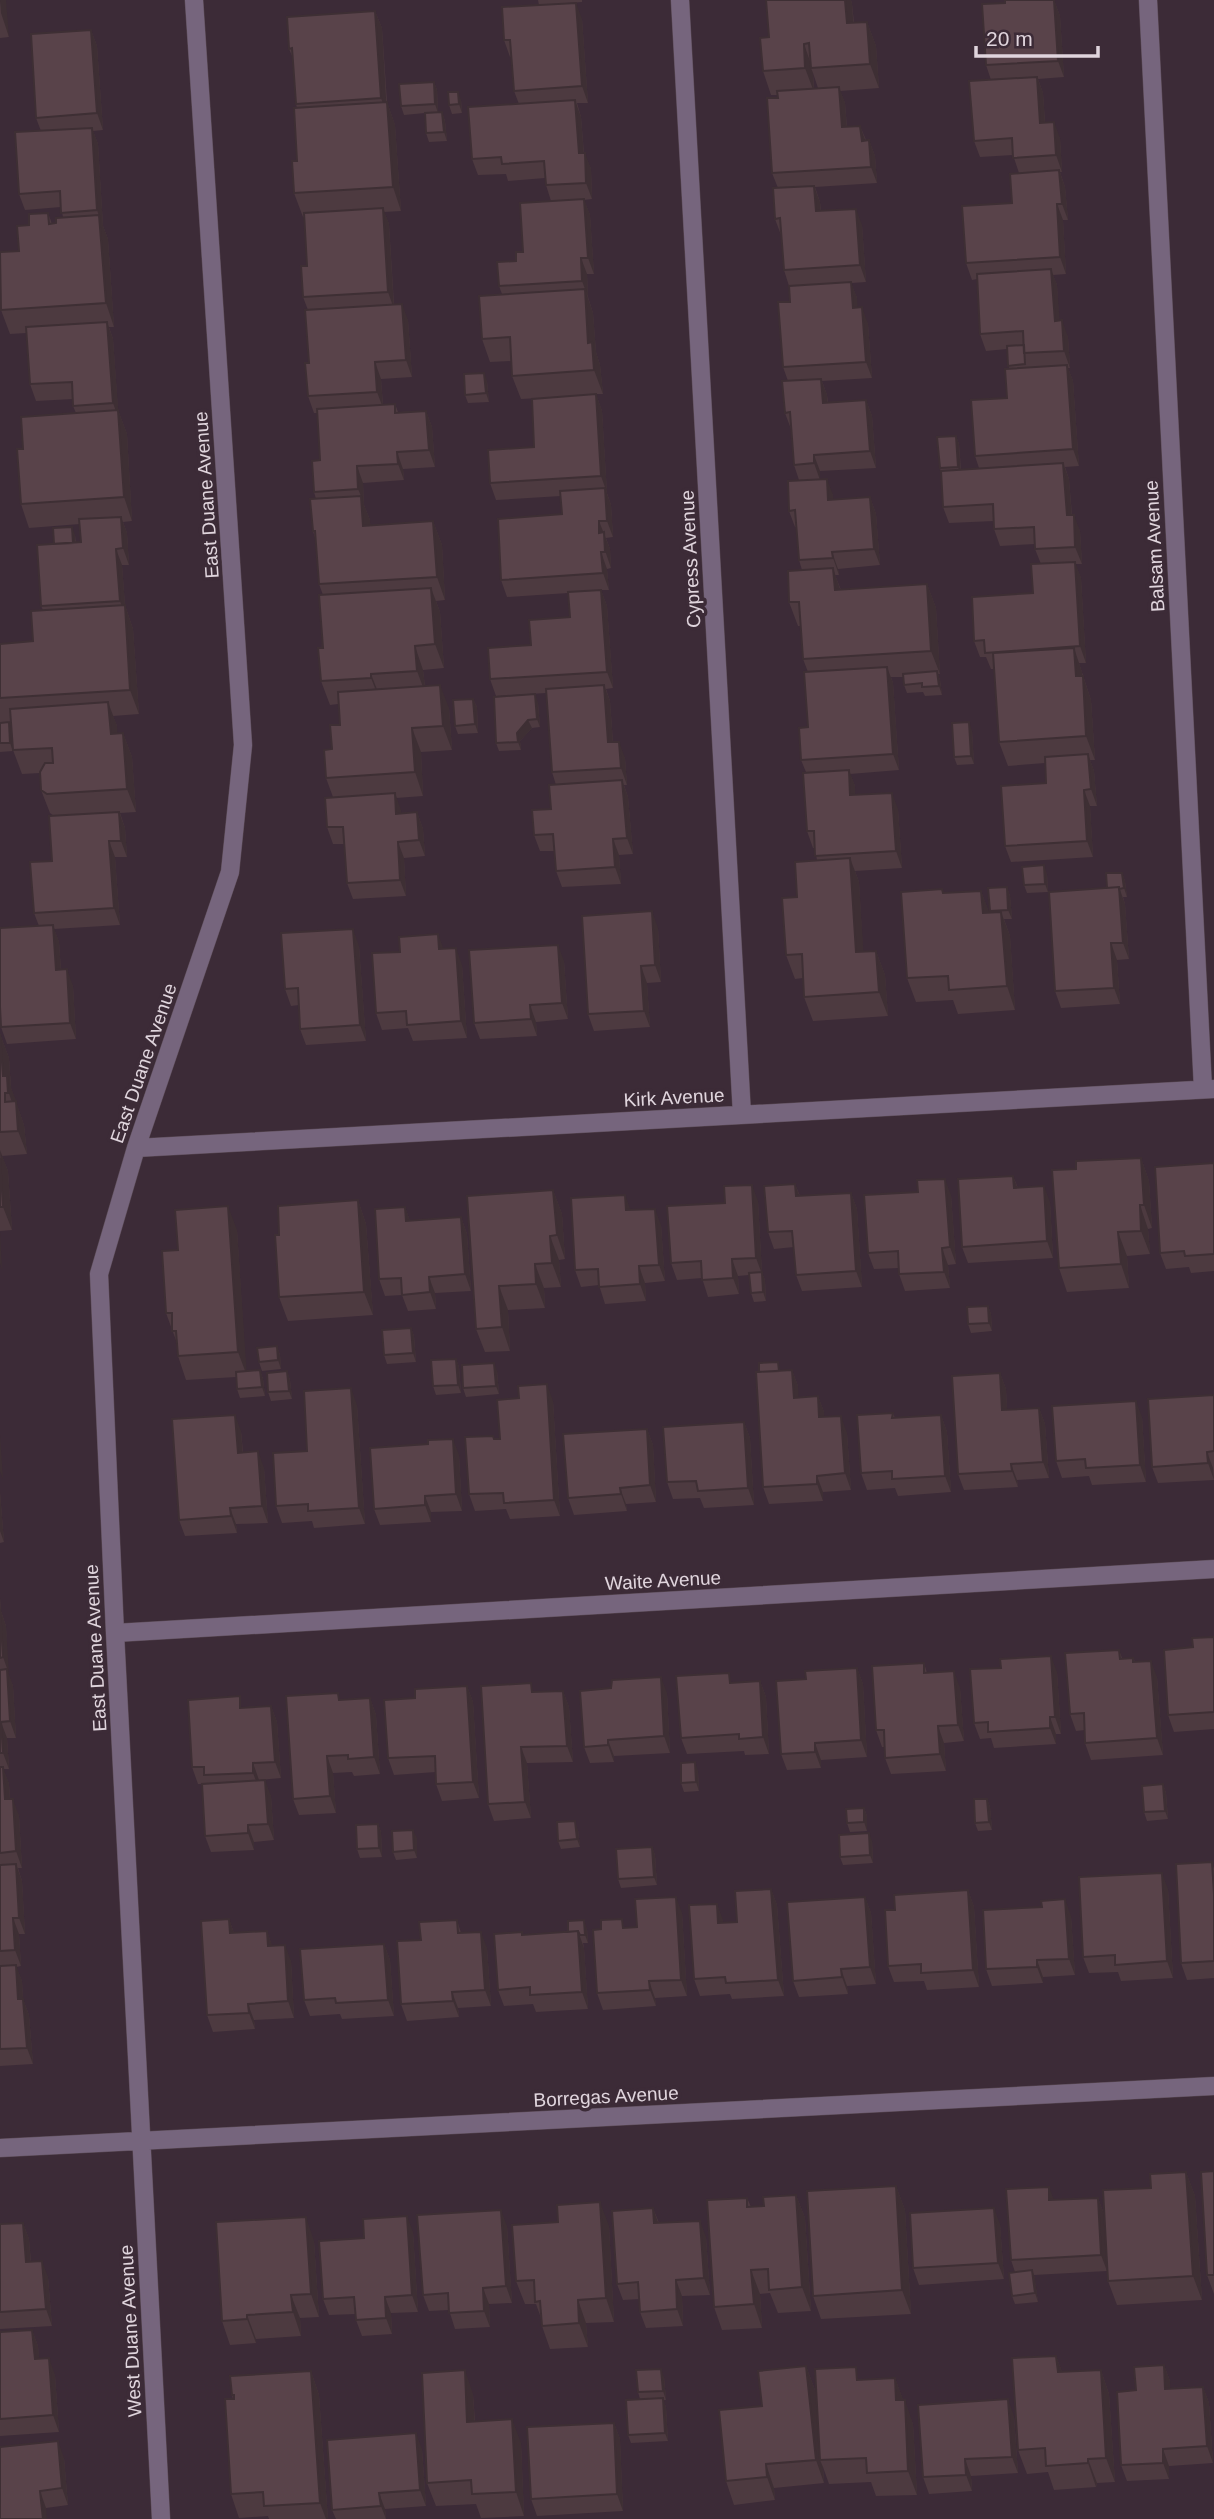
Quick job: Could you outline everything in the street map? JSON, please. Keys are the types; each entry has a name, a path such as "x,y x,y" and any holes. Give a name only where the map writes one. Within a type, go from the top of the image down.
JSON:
{"street":[{"name":"East Duane Avenue","path":"141,2141 99,1274 136,1148 230,872 243,745 194,0"},
{"name":"Cypress Avenue","path":"680,0 742,1115"},
{"name":"Balsam Avenue","path":"1147,0 1208,1089"},
{"name":"Kirk Avenue","path":"136,1148 1208,1089"},
{"name":"Waite Avenue","path":"115,1633 1214,1569"},
{"name":"Borregas Avenue","path":"0,2148 1214,2086"},
{"name":"West Duane Avenue","path":"141,2141 161,2519"}],"building":[{"path":"766,0 845,0 847,23 867,22 870,64 811,68 809,43 804,44 805,68 763,71 760,38 769,37"},
{"path":"1005,0 1054,0 1058,61 986,65 982,4 1005,3"},
{"path":"576,3 582,86 514,91 510,40 504,40 502,7"},
{"path":"375,11 381,98 296,104 287,17"},
{"path":"91,30 97,113 36,118 31,34"},
{"path":"1037,77 1040,123 1054,122 1056,155 1013,158 1012,138 974,141 969,81"},
{"path":"434,82 435,104 401,106 399,84"},
{"path":"839,87 842,127 860,126 862,141 869,140 871,167 772,173 767,98 778,98 777,91"},
{"path":"448,92 458,92 459,104 449,105"},
{"path":"575,100 579,153 585,153 586,183 546,185 544,161 502,164 501,157 472,159 468,107"},
{"path":"387,102 393,187 294,193 292,161 297,161 294,108"},
{"path":"442,112 444,132 426,133 425,113"},
{"path":"92,128 97,210 61,213 60,191 19,194 15,132"},
{"path":"1059,170 1062,204 1057,204 1060,257 966,263 962,206 1012,203 1010,174"},
{"path":"814,186 816,211 856,209 860,265 784,270 780,218 775,219 773,188"},
{"path":"584,199 588,258 581,258 582,281 499,286 497,262 516,261 516,252 523,252 520,203"},
{"path":"383,208 388,292 303,297 301,266 307,266 304,213"},
{"path":"48,213 49,224 56,223 56,218 99,215 106,303 1,310 0,252 19,251 17,226 29,225 29,214"},
{"path":"1051,269 1055,321 1062,320 1064,351 1024,353 1023,331 980,334 977,274"},
{"path":"851,282 853,308 862,307 866,362 783,367 778,302 790,302 789,286"},
{"path":"585,289 588,343 592,342 594,370 512,376 510,337 482,339 479,296"},
{"path":"402,304 406,360 375,362 377,392 308,396 305,363 309,363 305,310"},
{"path":"107,322 113,403 73,406 72,382 30,384 26,327"},
{"path":"1024,345 1025,364 1008,366 1007,346"},
{"path":"1067,365 1073,449 975,456 971,400 1007,398 1005,369"},
{"path":"484,373 486,393 465,395 464,374"},
{"path":"821,379 823,403 866,400 870,451 814,455 814,463 794,465 790,412 785,413 782,381"},
{"path":"596,394 601,476 490,483 488,450 534,447 532,399"},
{"path":"395,404 395,413 426,411 429,450 397,452 398,464 357,466 358,489 314,492 312,461 320,460 317,409"},
{"path":"118,410 124,497 21,504 17,449 23,449 21,417"},
{"path":"956,436 958,467 940,468 937,437"},
{"path":"1063,463 1067,515 1074,515 1075,547 1035,549 1034,527 994,529 993,504 943,507 941,471"},
{"path":"827,479 828,500 870,497 874,549 832,552 833,558 799,560 795,510 789,511 788,481"},
{"path":"605,488 607,521 599,521 599,533 604,532 605,552 601,552 603,573 501,580 498,519 562,514 560,491"},
{"path":"361,496 363,526 433,521 437,577 319,584 310,499"},
{"path":"121,517 123,548 116,549 120,601 41,606 37,545 81,542 79,519"},
{"path":"72,527 73,543 54,544 53,528"},
{"path":"1075,562 1080,646 985,653 984,640 974,641 972,597 1033,593 1031,564"},
{"path":"833,568 835,590 927,584 931,651 803,659 799,602 789,602 788,571"},
{"path":"431,588 435,644 415,646 417,671 371,674 371,678 321,681 318,648 323,648 319,595"},
{"path":"601,590 607,672 490,679 488,648 531,645 529,620 570,617 568,592"},
{"path":"125,605 130,690 0,698 0,644 33,641 31,611"},
{"path":"1074,648 1076,676 1083,676 1086,736 999,742 993,653"},
{"path":"887,667 893,754 801,760 799,728 808,727 804,672"},
{"path":"937,671 939,686 922,687 922,683 904,685 903,674"},
{"path":"440,685 443,726 412,728 415,772 326,778 324,750 332,749 330,725 340,725 338,692"},
{"path":"604,685 608,742 619,742 621,768 552,772 546,689"},
{"path":"535,694 537,719 528,720 517,733 518,742 496,743 494,697"},
{"path":"473,699 475,724 455,726 453,700"},
{"path":"108,702 111,734 123,733 127,789 47,794 41,790 40,772 45,763 53,763 52,748 13,750 10,709"},
{"path":"9,722 10,743 0,743 0,723"},
{"path":"969,722 971,756 954,757 952,723"},
{"path":"1088,754 1091,789 1084,790 1087,841 1005,846 1001,786 1046,783 1045,757"},
{"path":"849,770 850,795 892,793 896,851 815,856 814,831 807,831 803,773"},
{"path":"622,780 627,838 613,839 615,867 556,871 553,834 534,835 532,810 551,809 549,785"},
{"path":"395,793 396,814 417,812 419,840 398,842 400,880 347,883 343,827 327,827 325,798"},
{"path":"119,812 121,841 109,841 114,908 34,913 30,862 52,861 49,816"},
{"path":"850,858 856,952 876,951 879,992 804,997 802,954 786,955 782,898 797,897 795,862"},
{"path":"1044,865 1045,884 1024,885 1022,867"},
{"path":"1106,873 1122,873 1124,888 1107,888"},
{"path":"1007,887 1008,910 990,911 988,888"},
{"path":"1119,887 1123,943 1111,943 1114,988 1055,991 1049,892"},
{"path":"942,889 943,893 981,891 983,913 1001,912 1007,986 949,990 948,976 907,978 901,892"},
{"path":"652,911 655,965 641,966 644,1011 588,1014 582,916"},
{"path":"53,925 56,970 67,969 70,1023 1,1027 0,928"},
{"path":"353,929 360,1025 300,1029 298,988 285,989 281,933"},
{"path":"438,934 439,949 456,948 461,1021 407,1025 406,1011 376,1013 372,953 400,952 399,937"},
{"path":"558,945 562,1003 530,1005 531,1019 474,1023 469,950"},
{"path":"0,1034 3,1076 7,1076 8,1093 5,1093 5,1102 16,1101 18,1131 0,1132"},
{"path":"0,1158 3,1207 0,1207"},
{"path":"1141,1158 1144,1205 1140,1205 1141,1231 1118,1232 1121,1264 1059,1268 1052,1170 1076,1169 1076,1161"},
{"path":"1214,1163 1214,1254 1185,1256 1184,1251 1160,1253 1155,1167"},
{"path":"1013,1176 1014,1188 1044,1186 1047,1241 962,1247 958,1179"},
{"path":"945,1179 950,1247 942,1248 944,1272 899,1274 898,1251 868,1253 864,1195 918,1192 917,1180"},
{"path":"795,1184 796,1196 851,1193 856,1271 796,1275 792,1231 768,1232 764,1186"},
{"path":"752,1185 756,1258 732,1259 733,1278 702,1280 701,1261 671,1263 667,1206 725,1203 724,1186"},
{"path":"553,1190 557,1235 550,1236 552,1263 535,1264 536,1284 499,1286 502,1327 476,1329 467,1196"},
{"path":"625,1195 626,1210 655,1209 659,1265 639,1266 640,1284 599,1287 598,1269 575,1270 571,1198"},
{"path":"358,1200 364,1292 279,1297 275,1235 279,1235 278,1206"},
{"path":"228,1206 238,1352 178,1356 176,1331 172,1331 172,1313 166,1313 162,1251 178,1250 175,1210"},
{"path":"405,1207 406,1221 461,1217 465,1274 429,1277 430,1292 402,1295 401,1278 379,1279 375,1209"},
{"path":"762,1272 763,1292 751,1293 749,1273"},
{"path":"988,1306 989,1323 968,1324 967,1307"},
{"path":"411,1328 413,1353 384,1355 382,1330"},
{"path":"277,1346 278,1360 259,1362 257,1348"},
{"path":"456,1359 458,1385 433,1386 431,1360"},
{"path":"778,1362 779,1371 759,1372 759,1363"},
{"path":"494,1363 496,1386 463,1388 462,1365"},
{"path":"260,1370 262,1387 237,1389 236,1372"},
{"path":"792,1370 794,1398 818,1396 819,1417 841,1416 845,1473 817,1476 817,1484 763,1487 756,1372"},
{"path":"287,1371 289,1391 268,1392 267,1373"},
{"path":"1000,1373 1002,1410 1039,1408 1043,1462 1011,1464 1012,1471 958,1474 952,1376"},
{"path":"547,1384 554,1500 504,1503 503,1493 469,1494 465,1437 493,1436 494,1439 500,1439 497,1400 519,1398 518,1386"},
{"path":"351,1388 359,1508 308,1511 308,1504 276,1506 273,1453 307,1451 304,1391"},
{"path":"1214,1395 1214,1451 1207,1452 1208,1463 1152,1467 1148,1399"},
{"path":"1136,1401 1140,1465 1086,1468 1085,1459 1056,1461 1052,1406"},
{"path":"893,1413 892,1418 941,1415 945,1476 892,1479 892,1471 861,1473 857,1415"},
{"path":"235,1415 238,1453 258,1451 262,1506 230,1508 231,1516 179,1520 172,1419"},
{"path":"744,1422 748,1488 698,1491 696,1481 667,1482 663,1427"},
{"path":"647,1429 650,1485 620,1488 621,1494 568,1498 563,1434"},
{"path":"453,1439 456,1494 425,1496 425,1505 374,1509 370,1448 428,1444 428,1440"},
{"path":"0,1609 3,1657 0,1658"},
{"path":"1214,1637 1214,1712 1168,1715 1164,1650 1193,1647 1192,1638"},
{"path":"1119,1650 1120,1659 1133,1658 1133,1662 1151,1661 1157,1738 1085,1743 1084,1713 1070,1714 1065,1653"},
{"path":"1051,1656 1055,1717 1050,1717 1050,1728 988,1732 988,1722 974,1723 970,1669 1001,1668 1000,1659"},
{"path":"924,1663 924,1673 954,1671 958,1725 938,1726 940,1754 885,1758 884,1730 876,1730 872,1666"},
{"path":"857,1668 861,1740 815,1743 815,1752 781,1754 776,1681 806,1679 805,1671"},
{"path":"7,1669 10,1721 1,1722 3,1753 0,1753 0,1670"},
{"path":"729,1673 730,1683 760,1681 763,1737 739,1739 739,1734 681,1738 676,1676"},
{"path":"661,1677 664,1736 608,1740 608,1745 584,1747 580,1691 611,1688 612,1680"},
{"path":"531,1683 532,1692 563,1691 567,1746 521,1747 525,1802 488,1804 481,1686"},
{"path":"467,1686 473,1782 436,1784 435,1756 388,1758 384,1700 415,1698 415,1689"},
{"path":"338,1693 339,1700 370,1698 374,1757 348,1759 348,1755 327,1756 330,1796 293,1799 286,1696"},
{"path":"240,1696 240,1708 271,1706 275,1762 253,1763 253,1773 204,1775 204,1767 192,1767 188,1700"},
{"path":"695,1762 696,1782 681,1783 681,1763"},
{"path":"0,1767 3,1767 5,1799 13,1799 16,1851 0,1853"},
{"path":"265,1780 268,1824 248,1825 248,1833 205,1836 202,1784"},
{"path":"1163,1784 1165,1811 1144,1812 1142,1786"},
{"path":"974,1799 987,1799 989,1822 975,1823"},
{"path":"864,1808 864,1822 847,1823 846,1809"},
{"path":"575,1821 577,1839 558,1841 557,1822"},
{"path":"378,1824 379,1848 357,1849 356,1825"},
{"path":"413,1830 414,1850 393,1852 392,1831"},
{"path":"869,1833 870,1855 840,1857 839,1835"},
{"path":"652,1847 654,1877 618,1879 616,1849"},
{"path":"1212,1862 1214,1961 1181,1963 1176,1864"},
{"path":"16,1864 19,1918 13,1918 15,1950 0,1951 0,1865"},
{"path":"1162,1873 1167,1961 1115,1965 1115,1955 1083,1957 1079,1877"},
{"path":"771,1889 778,1980 726,1983 725,1977 694,1979 689,1905 717,1904 718,1923 737,1922 735,1891"},
{"path":"968,1890 973,1970 921,1973 921,1964 888,1966 885,1910 895,1910 894,1895"},
{"path":"676,1897 681,1980 649,1981 650,1990 597,1993 593,1930 601,1929 601,1920 622,1919 623,1928 637,1927 635,1899"},
{"path":"865,1897 870,1967 841,1969 842,1977 793,1981 787,1902"},
{"path":"1065,1899 1069,1959 1037,1960 1037,1967 986,1969 983,1910 1042,1907 1041,1901"},
{"path":"229,1919 230,1933 267,1931 268,1946 285,1945 288,2001 248,2004 249,2013 207,2015 201,1921"},
{"path":"457,1920 458,1933 481,1932 485,1990 452,1992 453,2001 401,2004 397,1941 421,1940 419,1922"},
{"path":"584,1920 585,1935 580,1935 578,1931 568,1932 568,1921"},
{"path":"578,1931 582,1992 530,1995 530,1987 498,1990 494,1934"},
{"path":"384,1944 388,2000 336,2003 335,1998 304,2000 300,1949"},
{"path":"16,1965 18,1999 23,1999 27,2048 0,2049 0,1966"},
{"path":"1214,2171 1214,2275 1207,2275 1201,2172"},
{"path":"1186,2172 1193,2276 1108,2281 1103,2190 1151,2188 1150,2174"},
{"path":"896,2186 902,2290 813,2296 807,2191"},
{"path":"1049,2187 1049,2200 1098,2198 1101,2255 1011,2260 1006,2189"},
{"path":"796,2195 802,2287 769,2290 768,2269 751,2270 754,2304 714,2307 707,2200 747,2198 747,2207 764,2206 763,2197"},
{"path":"600,2202 606,2298 578,2300 579,2323 542,2326 540,2301 535,2302 534,2280 516,2281 512,2225 558,2222 557,2205"},
{"path":"653,2208 654,2223 700,2221 704,2278 676,2280 677,2309 640,2312 638,2282 617,2284 612,2211"},
{"path":"994,2208 998,2263 913,2268 910,2213"},
{"path":"501,2210 506,2286 483,2288 484,2311 449,2313 448,2293 423,2295 417,2215"},
{"path":"407,2216 412,2295 385,2297 386,2318 356,2320 354,2297 323,2299 319,2241 364,2238 363,2219"},
{"path":"306,2217 311,2294 291,2295 293,2312 247,2315 247,2319 222,2321 216,2222"},
{"path":"23,2223 26,2262 42,2261 46,2309 0,2312 0,2224"},
{"path":"1032,2270 1035,2293 1012,2296 1009,2273"},
{"path":"32,2330 35,2359 49,2358 53,2415 0,2419 0,2332"},
{"path":"1056,2356 1058,2372 1101,2370 1106,2458 1088,2459 1088,2463 1046,2466 1045,2448 1018,2450 1012,2358"},
{"path":"1164,2365 1165,2389 1203,2387 1207,2446 1163,2449 1163,2463 1121,2465 1117,2392 1136,2390 1134,2367"},
{"path":"806,2366 816,2460 766,2464 767,2477 726,2481 719,2410 762,2406 758,2371"},
{"path":"856,2367 857,2380 895,2378 896,2400 905,2400 908,2471 867,2473 866,2458 820,2460 815,2369"},
{"path":"661,2369 663,2391 638,2392 636,2370"},
{"path":"465,2370 467,2422 512,2419 516,2492 472,2494 471,2480 427,2483 422,2373"},
{"path":"311,2371 320,2503 264,2506 263,2492 231,2494 225,2399 234,2399 230,2376"},
{"path":"663,2398 665,2433 628,2435 626,2400"},
{"path":"1008,2399 1012,2457 965,2459 966,2475 923,2477 918,2405"},
{"path":"614,2423 617,2494 531,2499 527,2427"},
{"path":"416,2433 420,2490 379,2493 381,2506 332,2510 327,2440"},
{"path":"58,2441 62,2488 40,2491 43,2519 0,2519 0,2447"}]}
